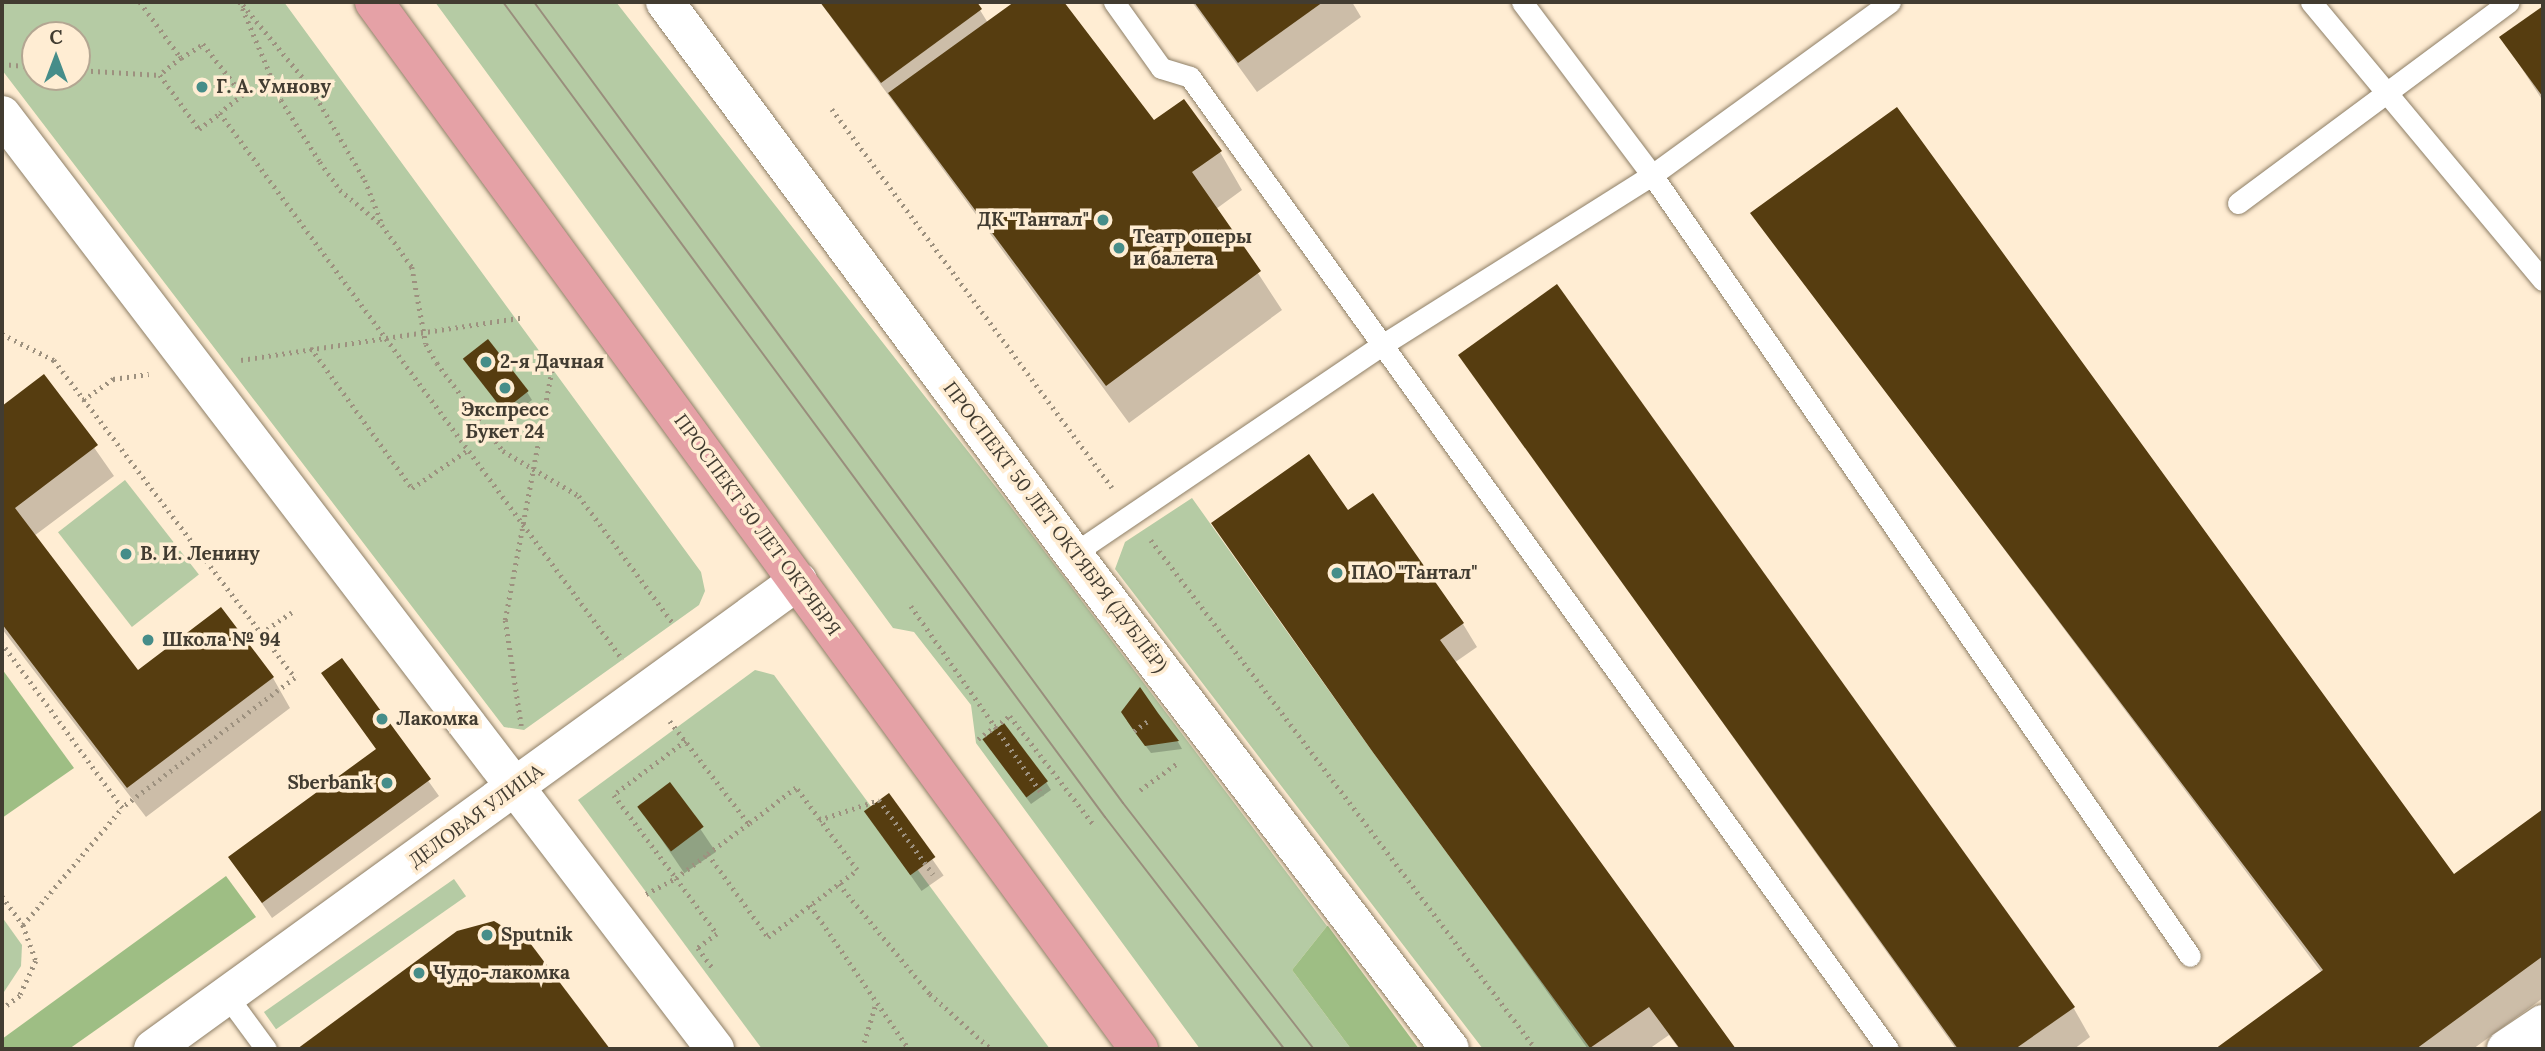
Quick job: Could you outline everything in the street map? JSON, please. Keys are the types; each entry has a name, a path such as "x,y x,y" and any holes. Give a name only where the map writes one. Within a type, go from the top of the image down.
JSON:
{"main road":[{"name":"ПРОСПЕКТ 50 ЛЕТ ОКТЯБРЯ","path":"374,2 1139,1049"}],"street":[{"name":"ПРОСПЕКТ 50 ЛЕТ ОКТЯБРЯ (ДУБЛЁР)","path":"665,2 1073,554 1450,1049"},
{"path":"2,115 715,1049"},
{"name":"ДЕЛОВАЯ УЛИЦА","path":"153,1049 798,582"}],"lane":[{"path":"1114,2 1161,68 1190,77 1888,1049"},
{"path":"1522,2 1652,175 2190,956"},
{"path":"1073,554 1381,345 1652,175 1890,2"},
{"path":"2311,2 2543,280"},
{"path":"2238,203 2508,2"},
{"path":"227,996 266,1049"}],"path":[{"path":"141,2 181,58"},
{"path":"240,2 281,100 320,162 340,190 382,225"},
{"path":"240,2 309,85 365,180 382,225 417,279 423,331 437,363 503,451 579,496 678,630"},
{"path":"91,70 160,75 203,44 243,95 199,129 160,75"},
{"path":"2,64 21,65"},
{"path":"832,109 1130,513 1536,1049"},
{"path":"220,113 627,666"},
{"path":"83,400 113,379 524,317"},
{"path":"2,334 54,360 295,678 122,807 23,925"},
{"path":"311,348 412,488 468,450"},
{"path":"524,741 505,620 554,358"},
{"path":"911,606 993,728 1043,795"},
{"path":"261,633 292,612"},
{"path":"2,644 122,807"},
{"path":"978,738 1010,716 1094,825"},
{"path":"670,721 749,824"},
{"path":"686,741 614,795 717,934 698,947 714,970"},
{"path":"1140,790 1179,761"},
{"path":"645,894 676,878 708,854 749,824 796,788 857,870 768,937 708,854"},
{"path":"820,820 879,800 933,874"},
{"path":"839,884 914,977 991,1049"},
{"path":"2,896 23,925 36,961 20,996 2,1009"},
{"path":"810,905 909,1049"},
{"path":"862,1049 876,1003"}],"green space":[{"path":"2,2 284,2 701,572 705,591 699,605 524,730 504,727 2,70"},
{"path":"435,2 616,2 999,491 1327,926 1292,970 1351,1049 1200,1049 976,743 971,705 914,632 893,628"},
{"path":"125,480 199,575 132,627 58,532"},
{"path":"1192,498 1372,751 1591,1049 1483,1049 1115,569 1125,542"},
{"path":"2,669 74,768 2,818"},
{"path":"755,670 774,675 1050,1049 762,1049 578,800"},
{"path":"226,876 256,917 69,1049 2,1049 2,1039"},
{"path":"454,879 466,896 276,1029 264,1012"},
{"path":"2,917 22,945 21,966 2,995"},
{"path":"1327,926 1419,1049 1351,1049 1292,970"}],"building":[{"path":"820,2 977,2 982,9 881,83"},
{"name":"ДК \"Тантал\"","path":"1014,2 1064,2 1154,120 1184,99 1222,151 1192,172 1261,271 1106,386 888,93"},
{"path":"1194,2 1323,2 1238,63"},
{"path":"2543,6 2543,97 2499,37"},
{"path":"1897,107 2454,874 2543,809 2543,956 2416,1049 2215,1049 2323,970 1750,213"},
{"path":"1557,284 2075,1007 2015,1049 1958,1049 1458,355"},
{"path":"488,339 529,391 503,411 463,359"},
{"path":"44,374 98,445 15,508 138,670 221,607 274,677 127,788 2,624 2,406"},
{"path":"1309,454 1348,510 1373,493 1464,623 1440,640 1736,1049 1680,1049 1649,1007 1590,1048 1372,751 1211,523"},
{"path":"342,658 431,779 262,903 228,857 376,749 321,673"},
{"path":"1140,687 1179,741 1145,746 1134,731 1121,712"},
{"path":"1004,723 1048,781 1026,798 982,739"},
{"path":"670,782 704,827 671,851 637,807"},
{"path":"889,793 935,857 910,875 864,811"},
{"path":"494,921 530,943 610,1049 297,1049 457,931"}],"tram line":[{"path":"503,2 1105,817 1284,1049"},
{"path":"534,2 1123,803 1314,1049"}],"place":[{"name":"Г. А. Умнову","path":"202,87"},
{"name":"ДК \"Тантал\"","path":"1103,220"},
{"name":"Театр оперы и балета","path":"1119,248"},
{"name":"2-я Дачная","path":"486,362"},
{"name":"Экспресс Букет 24","path":"505,388"},
{"name":"В. И. Ленину","path":"126,554"},
{"name":"ПАО \"Тантал\"","path":"1337,573"},
{"name":"Школа № 94","path":"148,640"},
{"name":"Лакомка","path":"382,719"},
{"name":"Sberbank","path":"387,783"},
{"name":"Sputnik","path":"487,935"},
{"name":"Чудо-лакомка","path":"419,973"}]}
